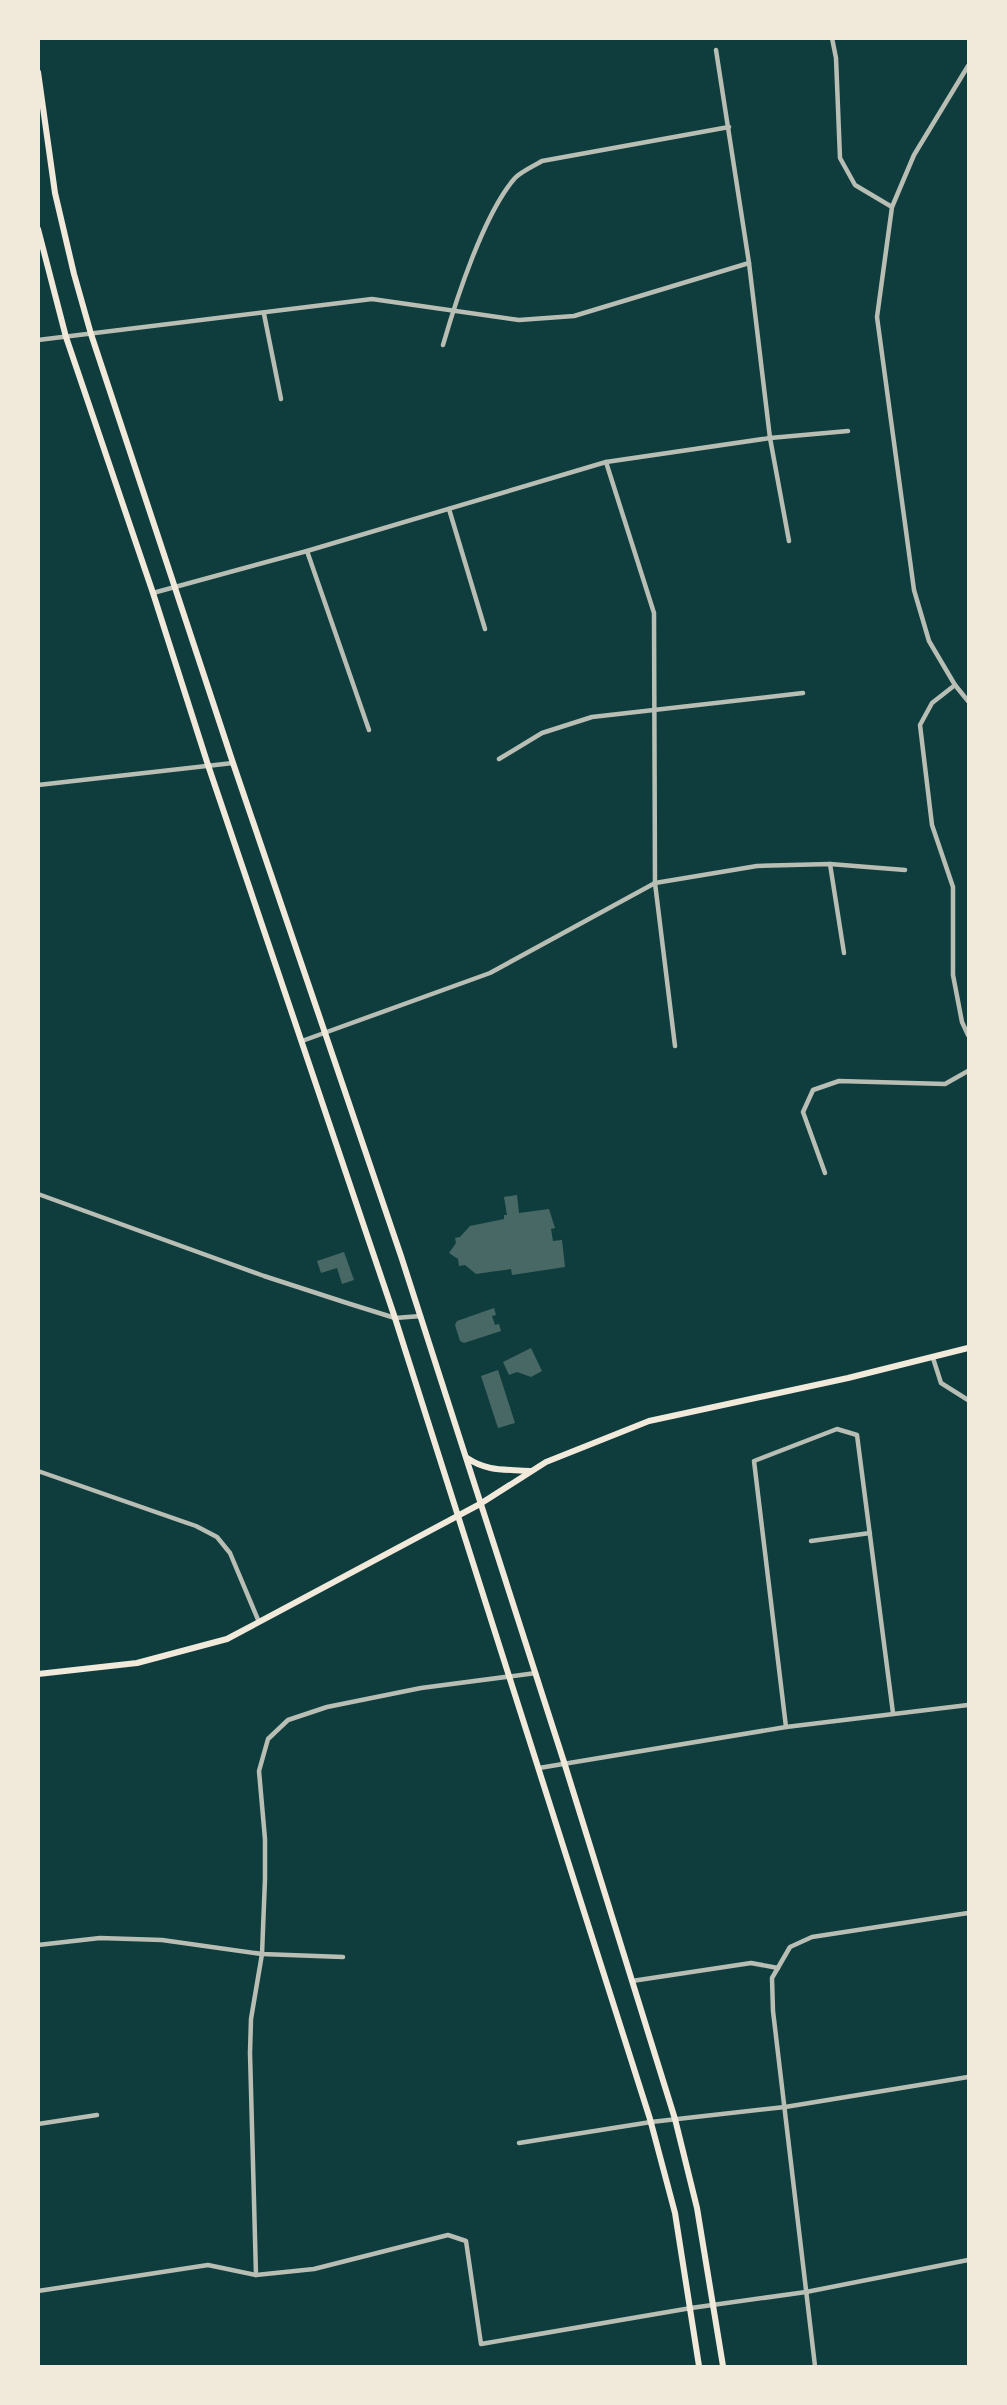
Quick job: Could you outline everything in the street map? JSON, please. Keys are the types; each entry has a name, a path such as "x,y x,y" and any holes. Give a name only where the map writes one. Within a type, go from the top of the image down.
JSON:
{"main road":[{"path":"38,72 55,193 91,334 421,1316 675,2119 698,2208 723,2367"},
{"path":"38,229 66,337 395,1318 651,2122 675,2213 699,2367"},
{"path":"38,1674 137,1663 227,1639 481,1504 532,1471 593,1442 649,1421 968,1348"},
{"path":"466,1457 481,1467 532,1471"}],"street":[{"path":"832,38 836,58 840,158 855,185 892,207"},
{"path":"716,50 749,263 769,438 789,541"},
{"path":"968,66 914,155 892,207 877,317 914,590 929,641 955,685 968,701"},
{"path":"443,345 453,310 491,216 516,177 542,161 729,127"},
{"path":"38,340 372,299 519,320 574,316 749,263"},
{"path":"264,314 281,399"},
{"path":"153,593 307,551 606,462 769,438 848,431"},
{"path":"606,462 654,613 655,883 675,1046"},
{"path":"449,509 485,629"},
{"path":"307,551 369,730"},
{"path":"955,685 932,703 920,725 932,825 953,887 953,975 962,1022 968,1035"},
{"path":"499,759 542,733 592,717 803,693"},
{"path":"38,785 233,763"},
{"path":"830,864 844,953"},
{"path":"302,1041 490,973 655,883 757,866 830,864 905,870"},
{"path":"825,1173 803,1112 813,1090 839,1081 946,1084 968,1071"},
{"path":"38,1194 264,1276 395,1318 421,1316"},
{"path":"933,1358 941,1383 968,1400"},
{"path":"786,1727 754,1461 837,1429 857,1435 893,1713"},
{"path":"38,1471 196,1526 217,1537 230,1553 259,1622"},
{"path":"811,1541 870,1534"},
{"path":"256,2275 250,2053 251,2019 262,1954 265,1839 259,1771 268,1739 288,1720 327,1707 421,1688 536,1673"},
{"path":"539,1768 786,1727 968,1705"},
{"path":"815,2367 773,2011 772,1978 790,1947 812,1937 968,1913"},
{"path":"38,1945 100,1938 162,1940 262,1954 343,1957"},
{"path":"632,1981 751,1963 778,1968"},
{"path":"519,2143 651,2122 785,2107 968,2077"},
{"path":"38,2124 97,2116"},
{"path":"38,2291 208,2264 256,2275 314,2269 448,2235 466,2241 481,2344 714,2304 806,2292 968,2260"}],"building":[{"path":"517,1195 519,1213 549,1209 555,1228 551,1229 553,1241 562,1240 565,1267 512,1275 511,1269 476,1274 465,1265 459,1266 458,1259 449,1253 456,1243 455,1238 460,1237 470,1226 504,1219 504,1215 507,1215 504,1197"},
{"path":"344,1252 354,1280 342,1284 337,1268 321,1273 317,1261"},
{"path":"494,1308 496,1315 492,1316 501,1331 464,1343 460,1341 455,1325 457,1321"},
{"path":"531,1348 542,1371 531,1377 517,1372 509,1375 503,1362"},
{"path":"498,1370 515,1423 498,1428 481,1376"}]}
